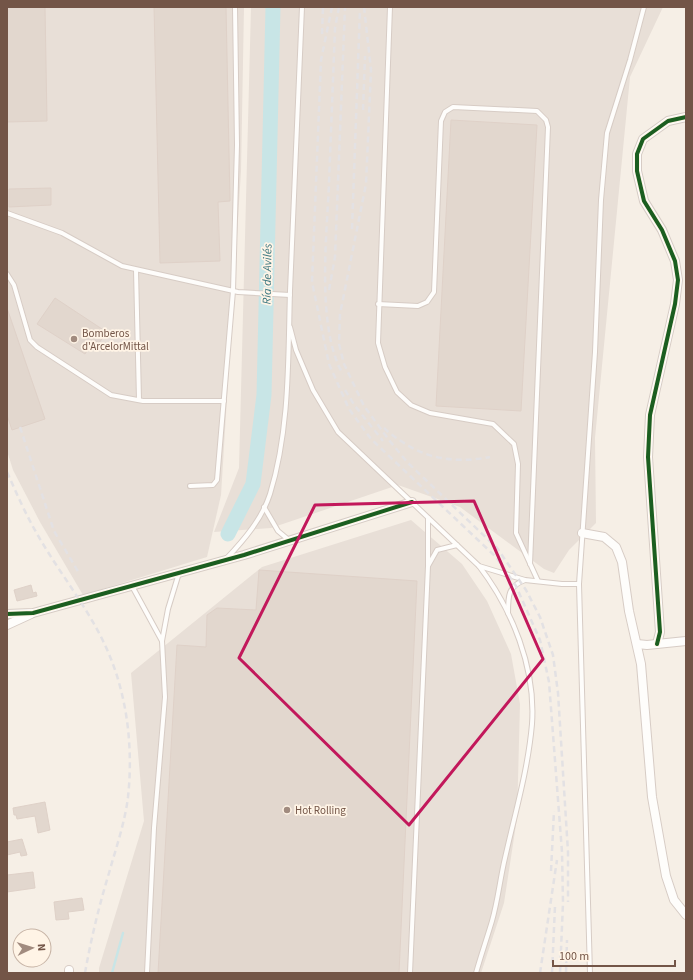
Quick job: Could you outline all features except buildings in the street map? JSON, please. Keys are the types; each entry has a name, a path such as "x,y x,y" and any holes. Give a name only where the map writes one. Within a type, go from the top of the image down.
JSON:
{"street":[{"path":"657,644 660,632 648,457 650,415 675,304 678,280 675,261 662,230 644,201 637,171 637,154 643,139 668,121 686,117"},
{"path":"7,624 33,612 225,561 412,502"},
{"path":"582,534 604,537 616,547 622,562 629,611 641,664 654,812 666,876 674,900 686,915"},
{"path":"7,614 33,612"},
{"path":"637,644 647,646 686,641"}],"lane":[{"path":"190,486 212,485 217,480 235,292 235,7"},
{"path":"225,561 242,542 260,516 280,455 286,389 302,7"},
{"path":"390,7 378,304 378,343 385,367 397,392 412,405 430,413 493,424 514,444 518,464 516,533 538,581"},
{"path":"590,973 580,584 582,534 595,352 601,200 607,133 630,60 644,7"},
{"path":"378,304 418,306 427,302 434,292 441,121 445,112 453,108 537,111 546,120 548,127 530,564"},
{"path":"7,213 62,232 122,266 235,292 290,295"},
{"path":"136,270 139,400"},
{"path":"7,274 14,285 30,340 36,347 111,395 139,400 224,401"},
{"path":"289,321 296,350 313,390 338,432 479,566 493,584 508,615 526,663 532,723 521,798 505,859 492,920 476,973"},
{"path":"264,507 278,531 290,541"},
{"path":"410,973 428,566 428,518"},
{"path":"428,566 437,550 457,545"},
{"path":"479,566 525,580 580,584"},
{"path":"147,973 154,828 165,697 162,641 168,609 179,573"},
{"path":"508,615 508,593 515,584 525,580"},
{"path":"132,586 162,641"}],"highlighted area":[{"path":"474,501 543,659 409,825 239,658 315,505"}],"shaded area":[{"path":"7,7 244,7 241,171 221,495 207,557 83,595 40,522 13,470 7,451"},
{"path":"251,7 663,7 630,77 595,438 596,523 569,550 554,573 544,569 460,507 398,485 271,528 214,532 239,468"},
{"name":"Hot Rolling","path":"411,520 462,564 487,601 511,654 520,704 517,818 504,903 481,973 99,973 99,968 144,821 131,673 262,567"}],"waterway":[{"name":"Ría de Avilés","path":"228,534 253,484 264,395 273,7"},
{"path":"112,973 123,933"}],"railway":[{"path":"322,34 323,7"},
{"path":"332,7 321,60 312,282 329,364 349,409 371,439 496,557 516,586 540,640 549,682 562,852 563,903 560,973"},
{"path":"339,7 335,28 325,281 329,332 335,355 343,374"},
{"path":"329,290 335,257 345,7"},
{"path":"364,7 371,70 366,184 340,314 339,344 344,364 364,406 389,440 407,462 497,548 526,590 540,617 553,655 558,693 568,852 568,902"},
{"path":"352,229 360,9"},
{"path":"363,110 365,56"},
{"path":"345,390 355,406 383,441"},
{"path":"20,427 54,531 79,573"},
{"path":"384,428 411,447 433,456 455,460 490,457"},
{"path":"7,472 24,510 45,548 86,610 104,642 122,692 128,727 130,762 127,806 99,910 85,973"},
{"path":"551,871 554,811"},
{"path":"540,973 557,860"},
{"path":"552,973 555,906"},
{"path":"566,973 567,940"}],"cycle path":[{"path":"657,644 660,632 648,457 650,415 675,304 678,280 675,261 662,230 644,201 637,171 637,154 643,139 668,121 686,117"},
{"path":"7,614 33,613 244,555 412,502"}],"place":[{"name":"Bomberos d'ArcelorMittal","path":"74,339"},
{"name":"Hot Rolling","path":"287,810"}]}
